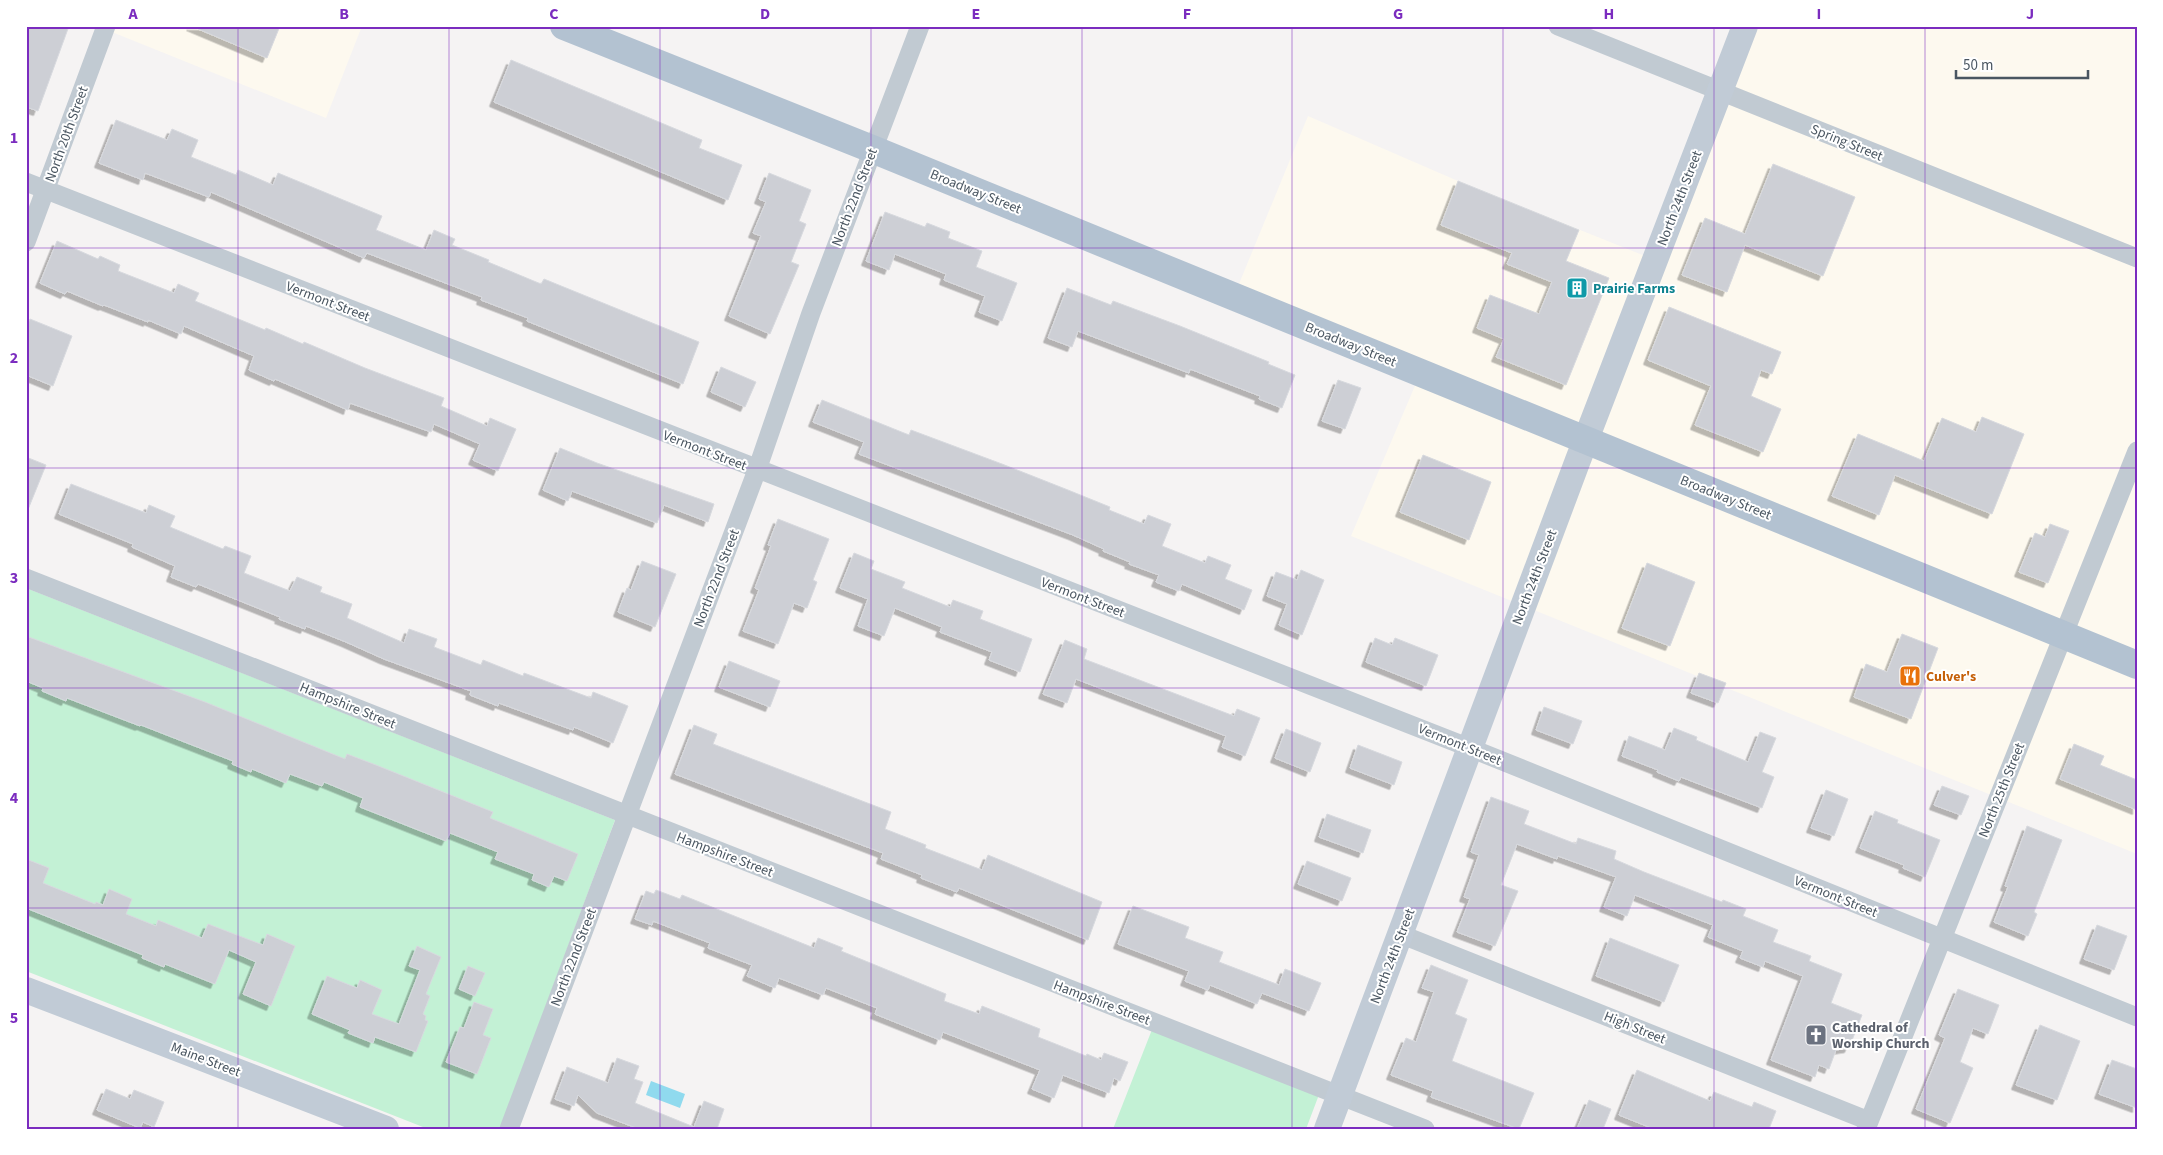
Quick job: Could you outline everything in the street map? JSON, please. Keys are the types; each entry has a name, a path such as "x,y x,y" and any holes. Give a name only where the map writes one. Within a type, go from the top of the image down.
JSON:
{"main road":[{"name":"Broadway Street","path":"564,26 872,149 2137,665"},
{"name":"North 24th Street","path":"1327,1129 1744,26"},
{"name":"Maine Street","path":"26,990 386,1129"}],"street":[{"name":"North 20th Street","path":"26,242 106,26"},
{"name":"North 22nd Street","path":"509,1129 757,470 811,313 920,26"},
{"name":"Spring Street","path":"1558,26 2137,258"},
{"name":"Vermont Street","path":"26,182 1470,748 2137,1017"},
{"name":"North 25th Street","path":"1867,1125 2137,451"},
{"name":"Hampshire Street","path":"26,578 1424,1129"},
{"name":"High Street","path":"1400,934 1867,1125"}],"shaded area":[{"path":"97,26 362,26 326,118"},
{"path":"1745,26 2137,26 2137,854 1351,536 1417,381 1234,296 1308,116 1458,181 1655,260"}],"green space":[{"path":"26,588 615,820 500,1129 428,1129 26,971"},
{"path":"1153,1027 1320,1092 1306,1129 1113,1129"}],"water":[{"path":"651,1081 685,1094 680,1108 646,1095"}],"building":[{"path":"26,26 69,26 38,111 26,107"},
{"path":"191,26 280,26 267,58"},
{"path":"511,60 702,140 699,148 742,165 728,200 494,102"},
{"path":"116,120 167,140 172,129 198,140 191,157 236,175 238,170 273,185 278,173 382,216 376,230 426,250 434,230 455,239 452,245 489,260 488,262 541,284 544,279 699,342 683,384 527,321 528,318 481,300 482,297 367,253 364,258 211,192 209,197 145,173 143,180 99,163"},
{"path":"1773,164 1855,197 1823,276 1745,245 1727,292 1682,275 1705,218 1745,234"},
{"path":"769,173 811,190 799,221 806,224 791,262 799,265 770,334 729,316 761,236 753,233 766,202 759,199"},
{"name":"Prairie Farms","path":"1458,181 1579,230 1566,261 1609,278 1566,385 1496,357 1504,339 1477,328 1490,295 1539,314 1552,282 1507,264 1512,253 1441,225"},
{"path":"885,212 925,227 927,223 950,232 948,238 982,251 976,267 1017,283 1002,321 979,312 985,296 944,280 946,274 895,254 889,270 866,261"},
{"path":"57,241 98,259 100,256 120,265 118,271 174,293 178,284 199,293 195,301 265,330 266,328 303,344 304,342 444,398 441,406 487,426 490,418 516,429 498,471 473,460 480,444 434,424 431,432 350,403 348,410 249,370 254,356 184,326 181,334 148,320 148,322 67,291 65,294 40,283"},
{"path":"1067,288 1111,305 1113,301 1180,326 1269,362 1268,364 1295,375 1282,408 1259,399 1260,396 1190,369 1189,373 1078,331 1072,347 1048,338"},
{"path":"1669,307 1781,352 1772,374 1761,370 1751,396 1781,409 1763,452 1695,425 1711,386 1648,360"},
{"path":"30,319 72,336 53,386 26,375 26,328"},
{"path":"721,367 756,382 745,407 711,392"},
{"path":"1338,380 1361,388 1345,429 1322,421"},
{"path":"822,400 909,435 911,430 1002,464 1110,507 1109,510 1144,524 1148,515 1171,524 1162,546 1205,563 1208,556 1231,565 1225,579 1252,590 1244,610 1182,584 1179,591 1156,582 1159,575 1129,564 1130,562 1103,551 1104,549 1073,535 859,454 864,442 813,422"},
{"path":"1982,417 2024,434 1992,514 1895,475 1879,515 1832,496 1858,434 1924,461 1942,418 1976,432"},
{"path":"560,448 714,504 708,522 664,505 657,523 572,491 568,501 543,490"},
{"path":"1423,455 1491,482 1469,540 1400,512"},
{"path":"26,457 46,465 27,512 26,512"},
{"path":"71,484 146,513 149,505 175,516 170,527 223,549 225,546 251,556 244,573 290,591 297,577 322,587 320,592 352,604 347,618 404,643 409,629 437,639 434,647 481,665 483,660 523,676 524,673 591,698 593,692 628,706 613,743 574,727 573,730 499,703 498,706 470,695 471,691 384,659 306,626 305,629 279,619 280,617 198,584 196,587 171,577 175,566 132,547 133,544 59,514"},
{"path":"778,519 829,539 813,580 817,582 807,608 794,603 778,644 743,631 759,590 755,588 771,546 768,545"},
{"path":"2050,524 2069,531 2048,583 2019,572 2035,533 2045,537"},
{"path":"854,553 874,561 871,569 905,582 902,588 950,607 953,600 983,611 980,619 1032,639 1020,672 989,660 992,652 940,632 942,627 895,608 884,636 858,626 868,599 840,588"},
{"path":"642,561 676,574 655,627 618,612 627,588 631,590"},
{"path":"1647,563 1695,582 1670,646 1622,628"},
{"path":"1301,570 1324,580 1302,635 1279,625 1287,604 1267,596 1276,572 1297,580"},
{"path":"1902,634 1938,648 1911,719 1854,697 1866,664 1887,672"},
{"path":"26,636 205,702 345,759 347,754 493,812 490,818 578,854 567,881 554,876 549,887 532,880 534,874 495,859 498,852 450,833 446,841 360,807 363,798 324,782 322,786 290,774 286,783 252,769 251,772 232,764 233,761 141,725 67,698 66,701 42,691 43,688 26,681"},
{"path":"1375,638 1392,645 1395,638 1438,655 1426,686 1366,662"},
{"path":"1065,640 1087,649 1084,659 1234,716 1237,709 1260,718 1245,756 1222,747 1226,736 1076,679 1067,703 1043,694"},
{"path":"729,661 780,681 770,707 719,687"},
{"path":"1699,673 1726,683 1718,703 1691,693"},
{"path":"1544,707 1582,721 1573,744 1536,730"},
{"path":"694,725 717,734 713,744 891,812 885,829 926,845 925,848 982,870 988,855 1102,902 1088,940 959,888 957,892 921,878 922,875 881,859 883,853 675,774"},
{"path":"1674,728 1697,737 1696,740 1748,762 1760,732 1776,738 1762,772 1774,777 1762,808 1681,777 1679,781 1657,772 1658,770 1622,756 1629,736 1665,750"},
{"path":"1286,729 1321,743 1310,772 1275,758"},
{"path":"2074,744 2104,756 2100,765 2137,780 2137,810 2060,779"},
{"path":"1358,745 1402,762 1394,785 1350,768"},
{"path":"1942,786 1969,796 1961,815 1934,805"},
{"path":"1826,790 1848,799 1834,836 1811,828"},
{"path":"1491,797 1529,811 1524,824 1576,844 1578,838 1616,851 1614,859 1722,902 1723,900 1746,909 1743,916 1778,930 1773,942 1811,956 1809,961 1842,974 1831,1003 1862,1015 1849,1048 1836,1050 1829,1069 1819,1065 1815,1077 1771,1060 1803,976 1765,961 1763,967 1740,958 1743,951 1708,937 1713,925 1635,895 1627,916 1604,907 1616,877 1558,856 1557,859 1517,844 1501,885 1518,891 1495,946 1457,932 1470,899 1464,897 1479,855 1471,852"},
{"path":"1875,811 1898,820 1897,823 1940,840 1925,877 1903,868 1904,865 1860,848"},
{"path":"1327,814 1371,830 1363,853 1319,837"},
{"path":"2027,826 2062,840 2034,912 2037,914 2028,936 1994,922 2008,887 2005,886"},
{"path":"26,859 49,868 43,883 95,904 96,902 103,905 109,889 132,899 126,914 156,926 158,920 202,938 208,924 263,945 267,934 295,946 271,1006 243,994 256,962 229,950 215,984 165,964 164,967 142,958 143,955 26,908"},
{"path":"1307,861 1351,878 1342,901 1298,884"},
{"path":"656,890 680,899 682,895 814,948 818,938 843,948 841,951 946,994 944,1001 979,1014 982,1006 1040,1029 1038,1037 1086,1056 1087,1054 1101,1060 1104,1053 1128,1062 1120,1081 1114,1078 1109,1093 1063,1075 1054,1098 1032,1089 1040,1070 943,1032 940,1040 875,1014 877,1008 826,988 823,995 779,978 775,988 747,976 752,965 708,948 710,943 653,921 652,925 635,919 646,891 654,894"},
{"path":"1133,906 1189,927 1185,938 1223,952 1219,962 1279,985 1285,969 1321,983 1309,1011 1262,993 1257,1004 1210,985 1208,990 1185,981 1189,971 1118,944"},
{"path":"2097,925 2127,936 2114,970 2084,959"},
{"path":"1610,938 1679,965 1664,1002 1596,976"},
{"path":"417,946 441,957 426,994 430,996 423,1014 426,1016 425,1020 428,1021 416,1052 375,1037 373,1043 348,1033 350,1030 312,1014 327,976 357,988 360,980 382,990 372,1014 399,1024 420,970 409,966"},
{"path":"1431,965 1468,980 1455,1014 1467,1019 1452,1061 1534,1093 1519,1129 1431,1097 1433,1091 1391,1075 1406,1038 1416,1042 1434,992 1422,988"},
{"path":"468,966 485,973 475,996 459,989"},
{"path":"1958,989 1999,1005 1988,1034 1973,1028 1960,1062 1973,1068 1950,1123 1916,1109 1945,1038 1939,1035"},
{"path":"474,1002 493,1009 483,1035 491,1038 477,1074 446,1062 460,1027 464,1028"},
{"path":"2040,1025 2080,1041 2057,1100 2016,1085"},
{"path":"617,1058 639,1066 634,1079 643,1082 635,1103 694,1127 704,1101 724,1109 717,1129 639,1129 597,1113 578,1095 574,1106 555,1099 567,1067 608,1083"},
{"path":"2112,1060 2137,1069 2137,1108 2099,1094"},
{"path":"1637,1070 1710,1101 1714,1092 1752,1107 1754,1102 1776,1111 1769,1129 1654,1129 1619,1115"},
{"path":"106,1089 130,1099 134,1090 164,1102 154,1127 143,1122 140,1128 97,1110"},
{"path":"1589,1100 1611,1109 1603,1129 1577,1129"}],"place":[{"name":"Prairie Farms","path":"1577,288"},
{"name":"Culver's","path":"1910,676"},
{"name":"Cathedral of Worship Church","path":"1816,1035"}]}
